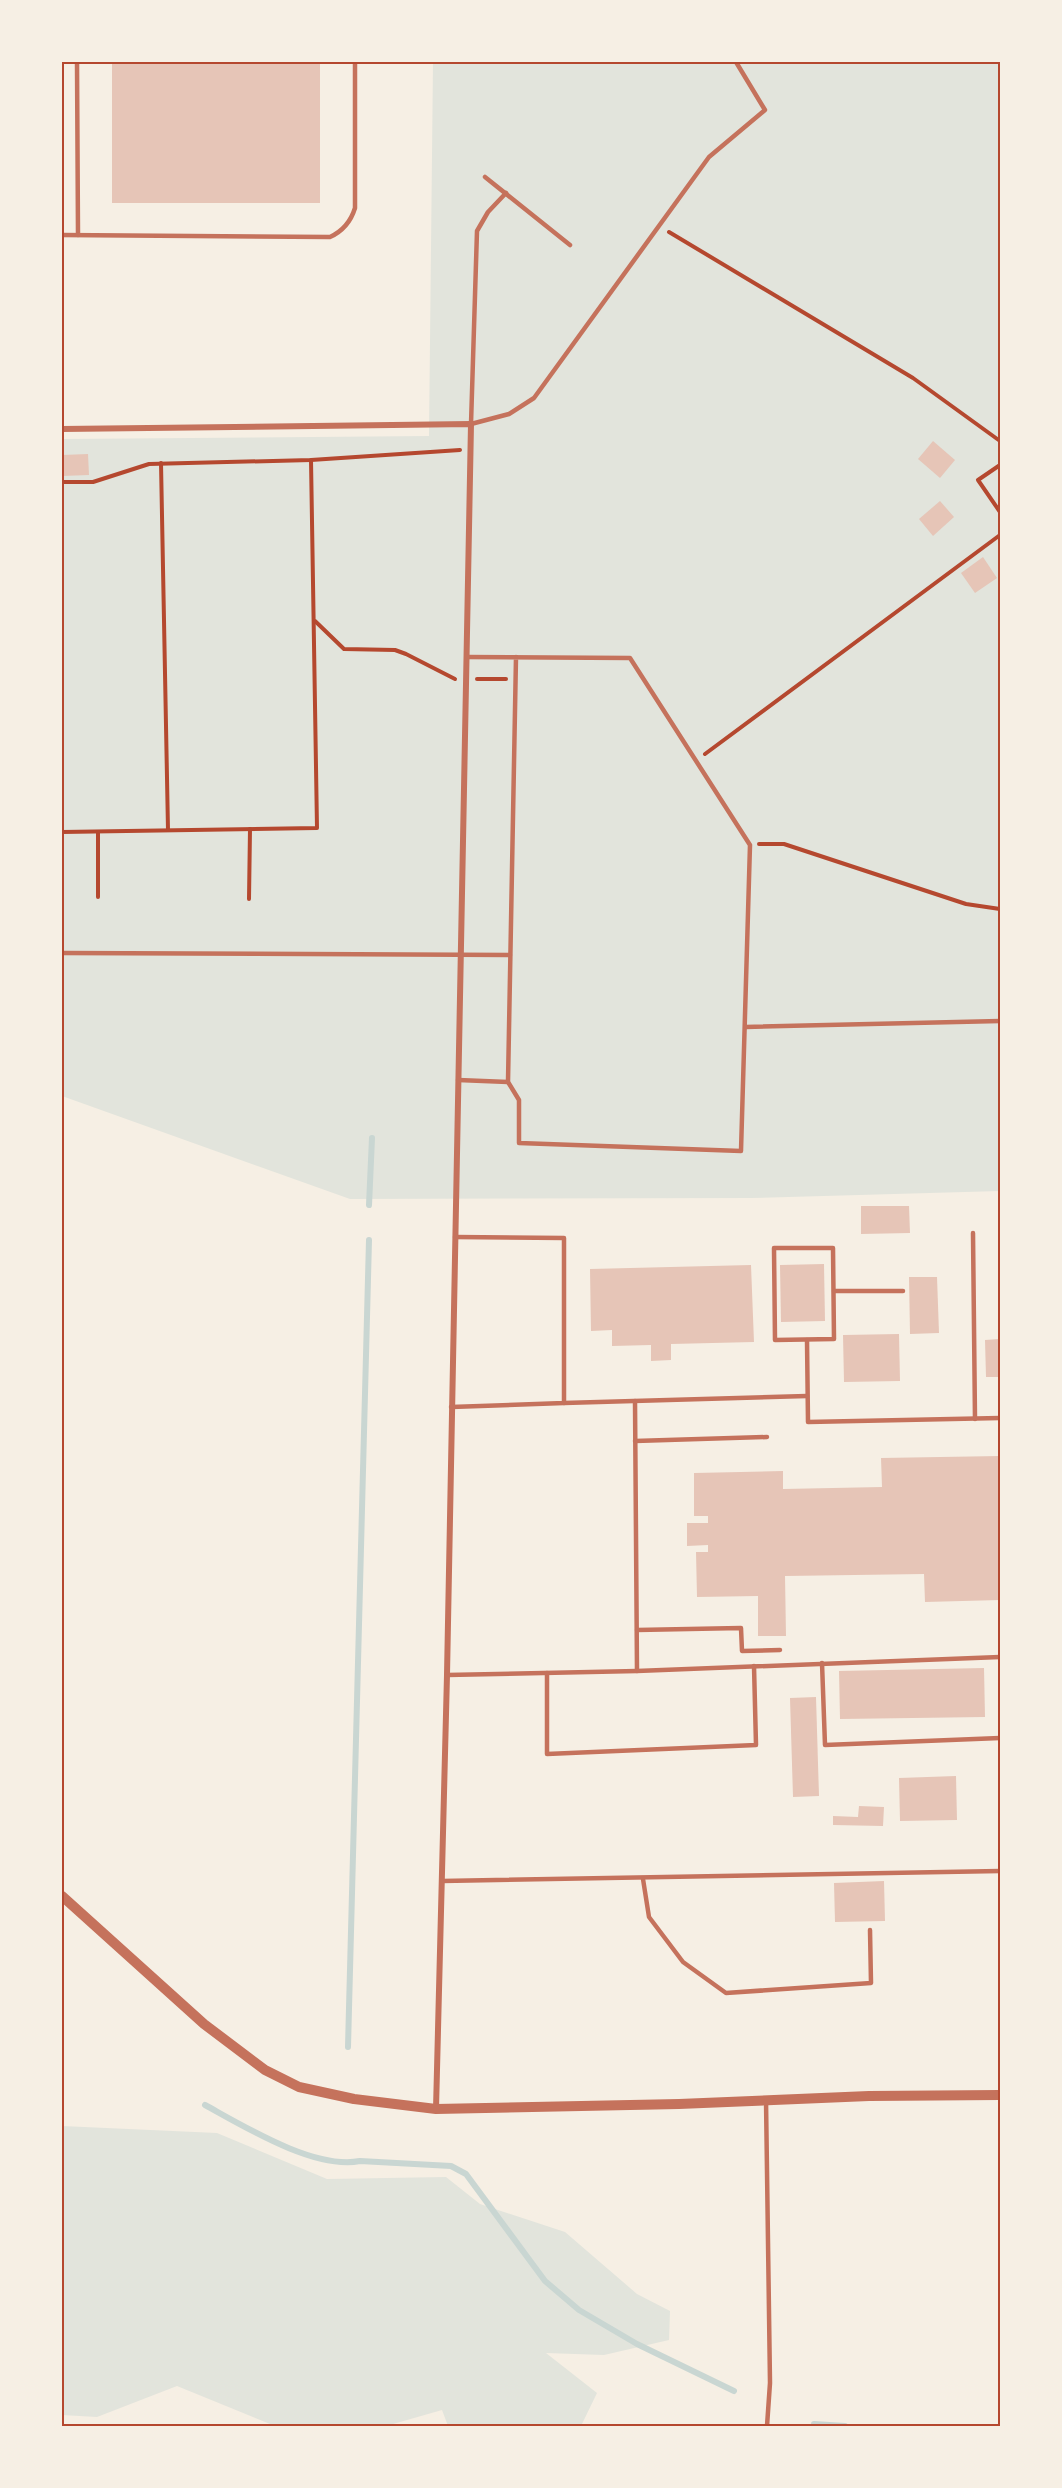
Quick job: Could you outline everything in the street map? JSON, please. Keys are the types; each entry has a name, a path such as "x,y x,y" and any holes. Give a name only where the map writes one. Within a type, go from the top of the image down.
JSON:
{"street":[{"path":"62,429 471,424 462,954 436,2109"},
{"path":"62,1896 204,2024 265,2070 300,2087 354,2099 436,2109 869,2096 1000,2095"}],"lane":[{"path":"77,62 78,235"},
{"path":"62,234 330,237 339,232 348,223 355,208 356,62"},
{"path":"506,193 488,212 477,231 471,424 509,414 534,398 709,157 765,110 736,62"},
{"path":"485,177 570,245"},
{"path":"467,657 516,657 630,658 750,844 741,1151 519,1143 519,1100 508,1082 516,657"},
{"path":"62,953 510,955"},
{"path":"746,1027 1000,1021"},
{"path":"458,1080 508,1082"},
{"path":"974,1233 975,1419"},
{"path":"455,1238 564,1238 564,1403"},
{"path":"774,1248 833,1248 834,1339 807,1340 775,1340 774,1248"},
{"path":"834,1291 903,1291"},
{"path":"807,1340 808,1422 1000,1418"},
{"path":"451,1407 807,1396"},
{"path":"635,1401 637,1671"},
{"path":"635,1442 767,1437"},
{"path":"637,1630 741,1628 742,1651 780,1650"},
{"path":"447,1675 637,1671 1000,1657"},
{"path":"822,1663 825,1745 1000,1738"},
{"path":"547,1673 547,1754 756,1745 754,1666"},
{"path":"442,1881 1000,1871"},
{"path":"643,1879 649,1917 683,1962 726,1993 871,1983 870,1930"},
{"path":"766,2100 771,2383 767,2427"}],"path":[{"path":"658,226 912,378 1000,441"},
{"path":"62,482 93,482 149,464 161,463 311,460 471,449"},
{"path":"62,832 317,828 311,460"},
{"path":"161,463 168,830"},
{"path":"1000,465 978,480 1000,512"},
{"path":"696,761 1000,535"},
{"path":"314,621 344,649 394,650 454,679 516,680"},
{"path":"249,899 250,829"},
{"path":"98,832 98,897"},
{"path":"750,844 784,844 966,904 1000,909"}],"shaded area":[{"path":"433,62 1000,62 1000,1191 751,1198 350,1199 62,1096 62,439 429,436"},
{"path":"62,2126 217,2133 327,2179 446,2177 480,2204 565,2232 637,2294 670,2311 669,2340 604,2355 546,2353 597,2393 581,2426 448,2426 442,2410 386,2426 275,2426 177,2386 97,2417 62,2415"}],"building":[{"path":"112,62 320,62 320,203 112,203"},
{"path":"933,441 955,460 940,478 918,459"},
{"path":"88,454 89,475 62,476 62,455"},
{"path":"940,501 954,517 933,536 919,519"},
{"path":"983,557 997,578 975,593 961,573"},
{"path":"861,1206 909,1206 910,1233 861,1234"},
{"path":"824,1264 825,1321 781,1322 780,1265"},
{"path":"751,1265 754,1342 671,1344 671,1360 651,1361 651,1345 612,1346 612,1330 591,1331 590,1269"},
{"path":"909,1277 937,1277 939,1333 910,1334"},
{"path":"899,1334 900,1381 844,1382 843,1335"},
{"path":"1000,1339 1000,1377 986,1377 985,1340"},
{"path":"1000,1456 1000,1600 925,1602 924,1574 785,1576 786,1636 758,1636 758,1596 697,1597 696,1552 708,1552 708,1545 687,1546 687,1523 708,1523 708,1516 694,1516 694,1473 783,1471 783,1489 882,1487 881,1458"},
{"path":"984,1668 985,1717 840,1719 839,1671"},
{"path":"816,1697 819,1796 793,1797 790,1698"},
{"path":"956,1776 957,1820 900,1821 899,1778"},
{"path":"859,1806 884,1807 883,1826 833,1825 833,1816 858,1817"},
{"path":"884,1881 885,1921 835,1922 834,1883"}],"waterway":[{"path":"369,1205 372,1138"},
{"path":"348,2047 369,1240"},
{"path":"205,2105 281,2145 322,2159 342,2162 451,2166 466,2174 545,2281 579,2310 637,2344 734,2391"},
{"path":"814,2424 845,2426"}]}
